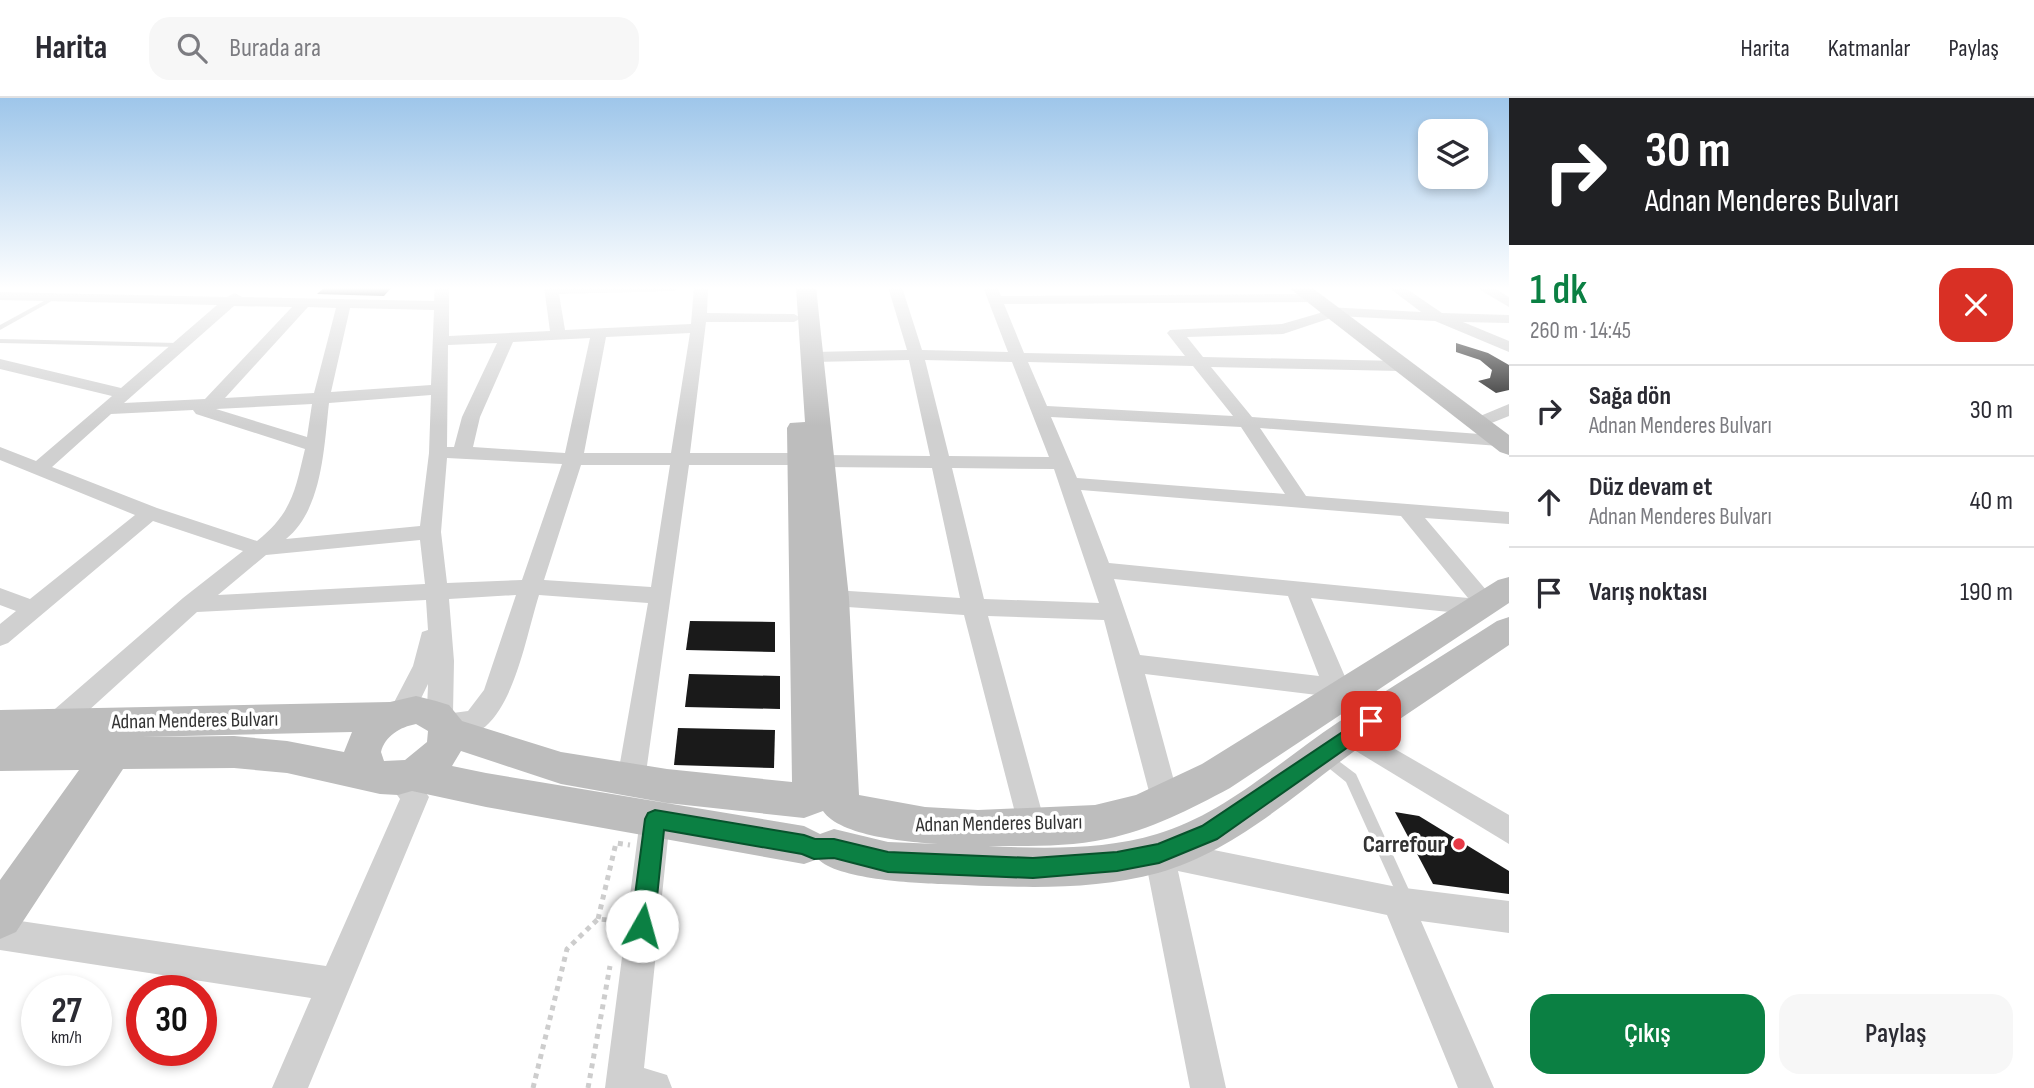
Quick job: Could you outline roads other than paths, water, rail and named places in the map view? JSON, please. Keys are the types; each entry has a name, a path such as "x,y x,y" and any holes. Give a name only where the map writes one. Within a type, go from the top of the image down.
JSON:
{"main road":[{"path":"795,333 811,460 833,598 825,803"},
{"path":"811,333 813,357 811,460 825,803 851,828 842,843 819,847 797,839 791,822 793,814 825,803"},
{"path":"1357,333 1504,444"},
{"name":"Adnan Menderes Bulvarı","path":"445,725 561,768 631,780 825,803 886,822 942,828 1031,827 1106,821 1166,803 1216,776 1343,688 1498,619"},
{"name":"Adnan Menderes Bulvarı","path":"0,725 57,723 125,736 287,757 819,847 888,862 1033,868 1117,862 1159,853 1209,832 1336,745 1498,619"},
{"path":"416,710 429,712 445,725 443,752 425,769 394,775 364,765 363,745 378,724 396,715 416,710"},
{"name":"Adnan Menderes Bulvarı","path":"0,755 125,736 396,715"},
{"path":"0,918 125,736"}],"street":[{"path":"39,468 192,333"},
{"path":"210,404 276,333"},
{"path":"57,723 191,604 283,531 303,501 315,446 321,398 337,333"},
{"path":"440,333 438,453 430,531 437,590 445,725 477,720 495,694 573,459 598,333"},
{"path":"440,341 574,333"},
{"path":"631,780 661,596 697,333"},
{"path":"909,333 974,607 1031,827"},
{"path":"1008,333 1069,483 1100,570 1130,663 1166,803"},
{"path":"1175,333 1247,422 1301,503"},
{"path":"1476,333 1509,347"},
{"path":"462,452 471,417 507,337"},
{"path":"813,357 916,355 1401,366"},
{"path":"0,364 122,393"},
{"path":"108,409 439,389"},
{"path":"184,405 315,446"},
{"path":"1479,423 1509,409"},
{"path":"1040,411 1247,422 1504,444"},
{"path":"0,453 150,513 259,549 430,531"},
{"path":"438,453 573,459 1059,463"},
{"path":"1069,483 1509,517"},
{"path":"1407,510 1498,619"},
{"path":"0,637 150,513"},
{"path":"1100,570 1296,589 1498,619"},
{"path":"191,604 530,587 661,596"},
{"path":"1296,589 1343,688"},
{"path":"396,715 425,666 437,590"},
{"path":"0,596 32,609"},
{"path":"833,598 1112,612"},
{"path":"1130,663 1343,688"},
{"path":"1336,745 1509,831"},
{"path":"290,1088 415,797 394,775"},
{"path":"634,1086 655,819"},
{"path":"1208,1088 1159,853 1403,902 1509,917"},
{"path":"1403,902 1476,1088"},
{"path":"0,934 334,984"}],"lane":[{"path":"0,341 178,345"},
{"path":"1336,745 1403,902"}],"place":[{"name":"Carrefour","path":"1459,844"}]}
